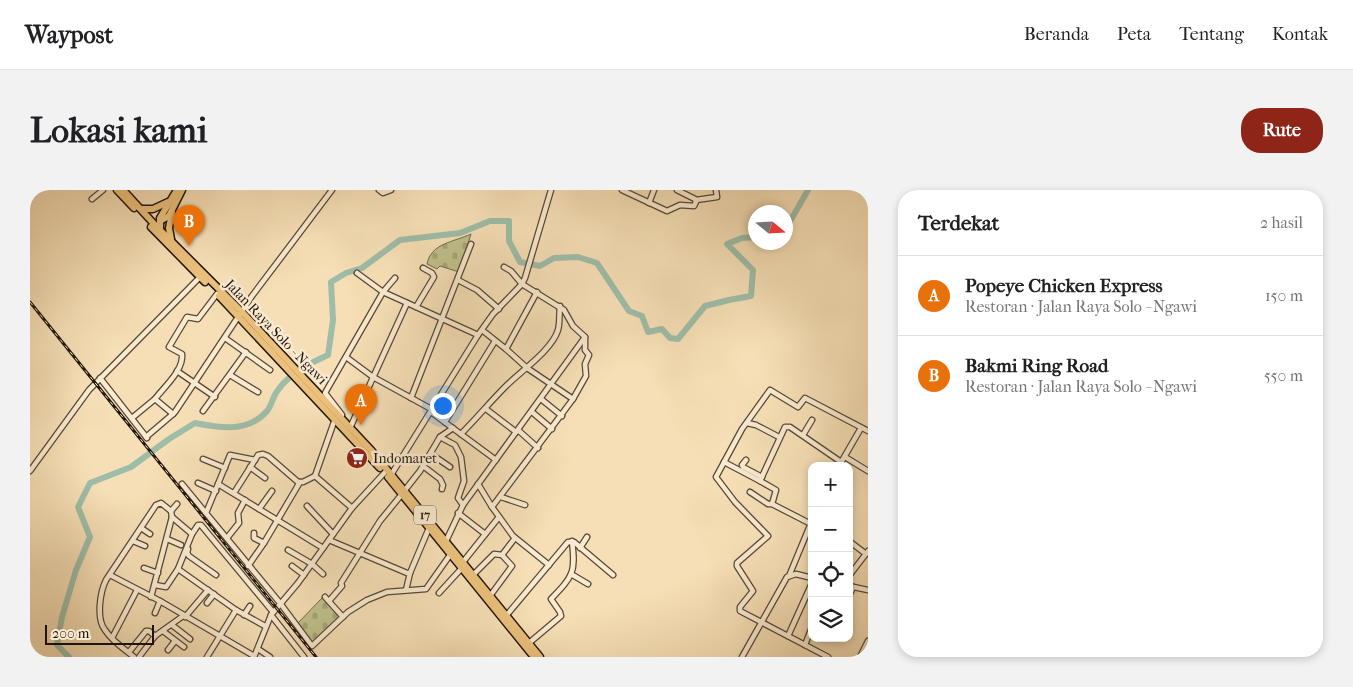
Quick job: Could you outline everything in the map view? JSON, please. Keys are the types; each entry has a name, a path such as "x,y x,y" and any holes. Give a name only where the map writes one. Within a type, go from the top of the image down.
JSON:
{"highway":[{"name":"Jalan Raya Solo - Ngawi","path":"117,190 147,220 161,238 240,315"},
{"name":"Jalan Raya Solo - Ngawi","path":"123,190 141,209 147,220 171,241 289,367 351,427 388,474 446,541 462,565 534,657"},
{"path":"161,238 160,221 162,215 177,190"},
{"path":"147,220 160,221 169,216 182,190"},
{"path":"141,209 158,208 171,200"},
{"path":"171,241 169,228 174,207"},
{"name":"Jalan Raya Solo - Ngawi","path":"302,380 335,419 388,474"},
{"name":"Jalan Raya Solo - Ngawi","path":"403,492 450,555 473,575 540,657"}],"street":[{"path":"92,199 103,190"},
{"path":"100,378 146,438 173,414 252,296 332,190"},
{"path":"378,190 383,194 391,190"},
{"path":"110,575 160,601 254,657 265,626 272,614 304,575 352,508 388,474 432,411 478,335 522,284 551,190"},
{"path":"622,190 669,211 682,204 693,206 696,200"},
{"path":"649,203 654,190"},
{"path":"678,190 696,200 717,197 716,190"},
{"path":"687,196 690,190"},
{"path":"411,398 471,244"},
{"path":"492,507 573,399 587,375 585,366 590,355 585,350 585,337 572,326 567,313 560,306 522,284 511,271 504,267"},
{"path":"416,307 434,277 432,273 424,268"},
{"path":"356,273 382,292 478,335"},
{"path":"30,471 89,390 200,277"},
{"path":"395,278 382,292 325,394 351,427 407,303"},
{"path":"458,280 477,290 499,309"},
{"path":"506,349 537,292"},
{"path":"132,418 155,399 177,371 183,355 169,347 188,317 198,319 217,294"},
{"path":"461,434 506,386 543,351 558,331 560,306"},
{"path":"482,330 527,368 573,399"},
{"path":"446,541 463,505 585,337"},
{"path":"225,338 270,370"},
{"path":"445,422 495,341"},
{"path":"204,412 246,352"},
{"path":"346,357 373,377 432,411 496,460"},
{"path":"177,371 214,397"},
{"path":"230,375 258,392"},
{"path":"828,657 739,610 753,591 737,566 738,561 768,536 735,502 716,477 747,423 770,390 798,406 804,398 868,431"},
{"path":"155,399 173,414"},
{"path":"541,399 562,416"},
{"path":"486,409 538,448"},
{"path":"532,412 552,428"},
{"path":"248,566 264,544 300,482 315,476 335,419"},
{"path":"803,436 812,420"},
{"path":"747,423 756,425 779,437"},
{"path":"761,479 779,437 785,427 788,426 837,462"},
{"path":"343,617 327,599 342,586 341,583 380,521 424,466 440,437 453,428"},
{"path":"841,462 861,428"},
{"path":"440,437 455,445 461,457 464,481 458,498 463,505"},
{"path":"234,493 260,454 268,456 291,477 300,482"},
{"path":"431,454 450,468"},
{"path":"206,513 230,455 255,460"},
{"path":"844,457 868,471"},
{"path":"203,459 224,468"},
{"path":"746,460 742,465 743,467 776,490 772,504"},
{"path":"724,462 761,479"},
{"path":"424,466 440,479 442,489"},
{"path":"250,467 266,478"},
{"path":"315,476 352,508"},
{"path":"198,483 216,491"},
{"path":"182,484 312,646 352,609 373,597 386,592 426,589 450,555"},
{"path":"218,484 324,548"},
{"path":"478,484 515,538 549,565"},
{"path":"259,508 272,491"},
{"path":"750,492 768,504 772,504 808,522"},
{"path":"501,497 525,505"},
{"path":"227,538 239,523 238,513 245,500"},
{"path":"134,657 102,627 101,593 104,584 157,503 164,504 172,511"},
{"path":"151,597 167,539 172,511 177,504"},
{"path":"308,506 333,534"},
{"path":"458,513 485,534"},
{"path":"439,593 499,517"},
{"path":"172,518 192,535 193,539 187,554 216,575"},
{"path":"155,586 165,587 178,569 192,535 198,525 201,525 303,656"},
{"path":"141,528 150,534"},
{"path":"406,590 410,573 429,528"},
{"path":"742,657 789,576 808,530"},
{"path":"254,533 254,538 264,544"},
{"path":"580,548 587,537"},
{"path":"502,555 515,538"},
{"path":"167,539 182,545"},
{"path":"329,540 404,573 410,573"},
{"path":"133,541 145,546"},
{"path":"572,541 613,575"},
{"path":"506,616 566,544 572,541"},
{"path":"529,643 561,616 551,599 563,587 571,574 574,563 572,541"},
{"path":"853,544 867,553 853,571"},
{"path":"288,550 312,564 323,574"},
{"path":"473,575 494,554 502,555 512,566 490,596"},
{"path":"292,566 304,575"},
{"path":"144,568 158,573"},
{"path":"178,569 236,610 265,626"},
{"path":"571,574 588,584"},
{"path":"789,576 796,574 808,577"},
{"path":"853,586 868,590"},
{"path":"112,638 137,590"},
{"path":"139,657 154,636 184,616 208,590"},
{"path":"788,636 808,592"},
{"path":"207,604 214,594"},
{"path":"155,613 160,601"},
{"path":"244,615 250,606"},
{"path":"209,656 236,610"},
{"path":"172,625 190,639"},
{"path":"129,652 146,630 154,636"},
{"path":"163,631 184,648"},
{"path":"805,645 808,637"},
{"path":"168,650 175,641"},
{"path":"860,657 868,641"},
{"path":"258,649 270,657"}],"green space":[{"path":"471,234 459,272 440,266 437,269 427,264 429,257 438,247"},
{"path":"323,597 341,617 312,644 297,624"}],"waterway":[{"path":"793,216 808,190"},
{"path":"69,657 57,645 62,617 76,570 90,537 78,507 90,483 131,467 169,439 195,423 233,427 251,423 259,418 267,411 282,384 308,365 328,355 333,320 331,282 346,273 362,268 400,240 460,233 490,221 509,221 509,241 520,262 540,266 554,258 578,257 597,263 629,311 642,316 648,332 662,329 670,338 678,339 705,306 751,296 753,270 727,244 748,238"}],"railway":[{"path":"30,302 316,657"}],"place":[{"name":"Bakmi Ring Road","path":"189,246"},
{"name":"Popeye Chicken Express","path":"361,425"},
{"name":"Indomaret","path":"357,458"}]}
